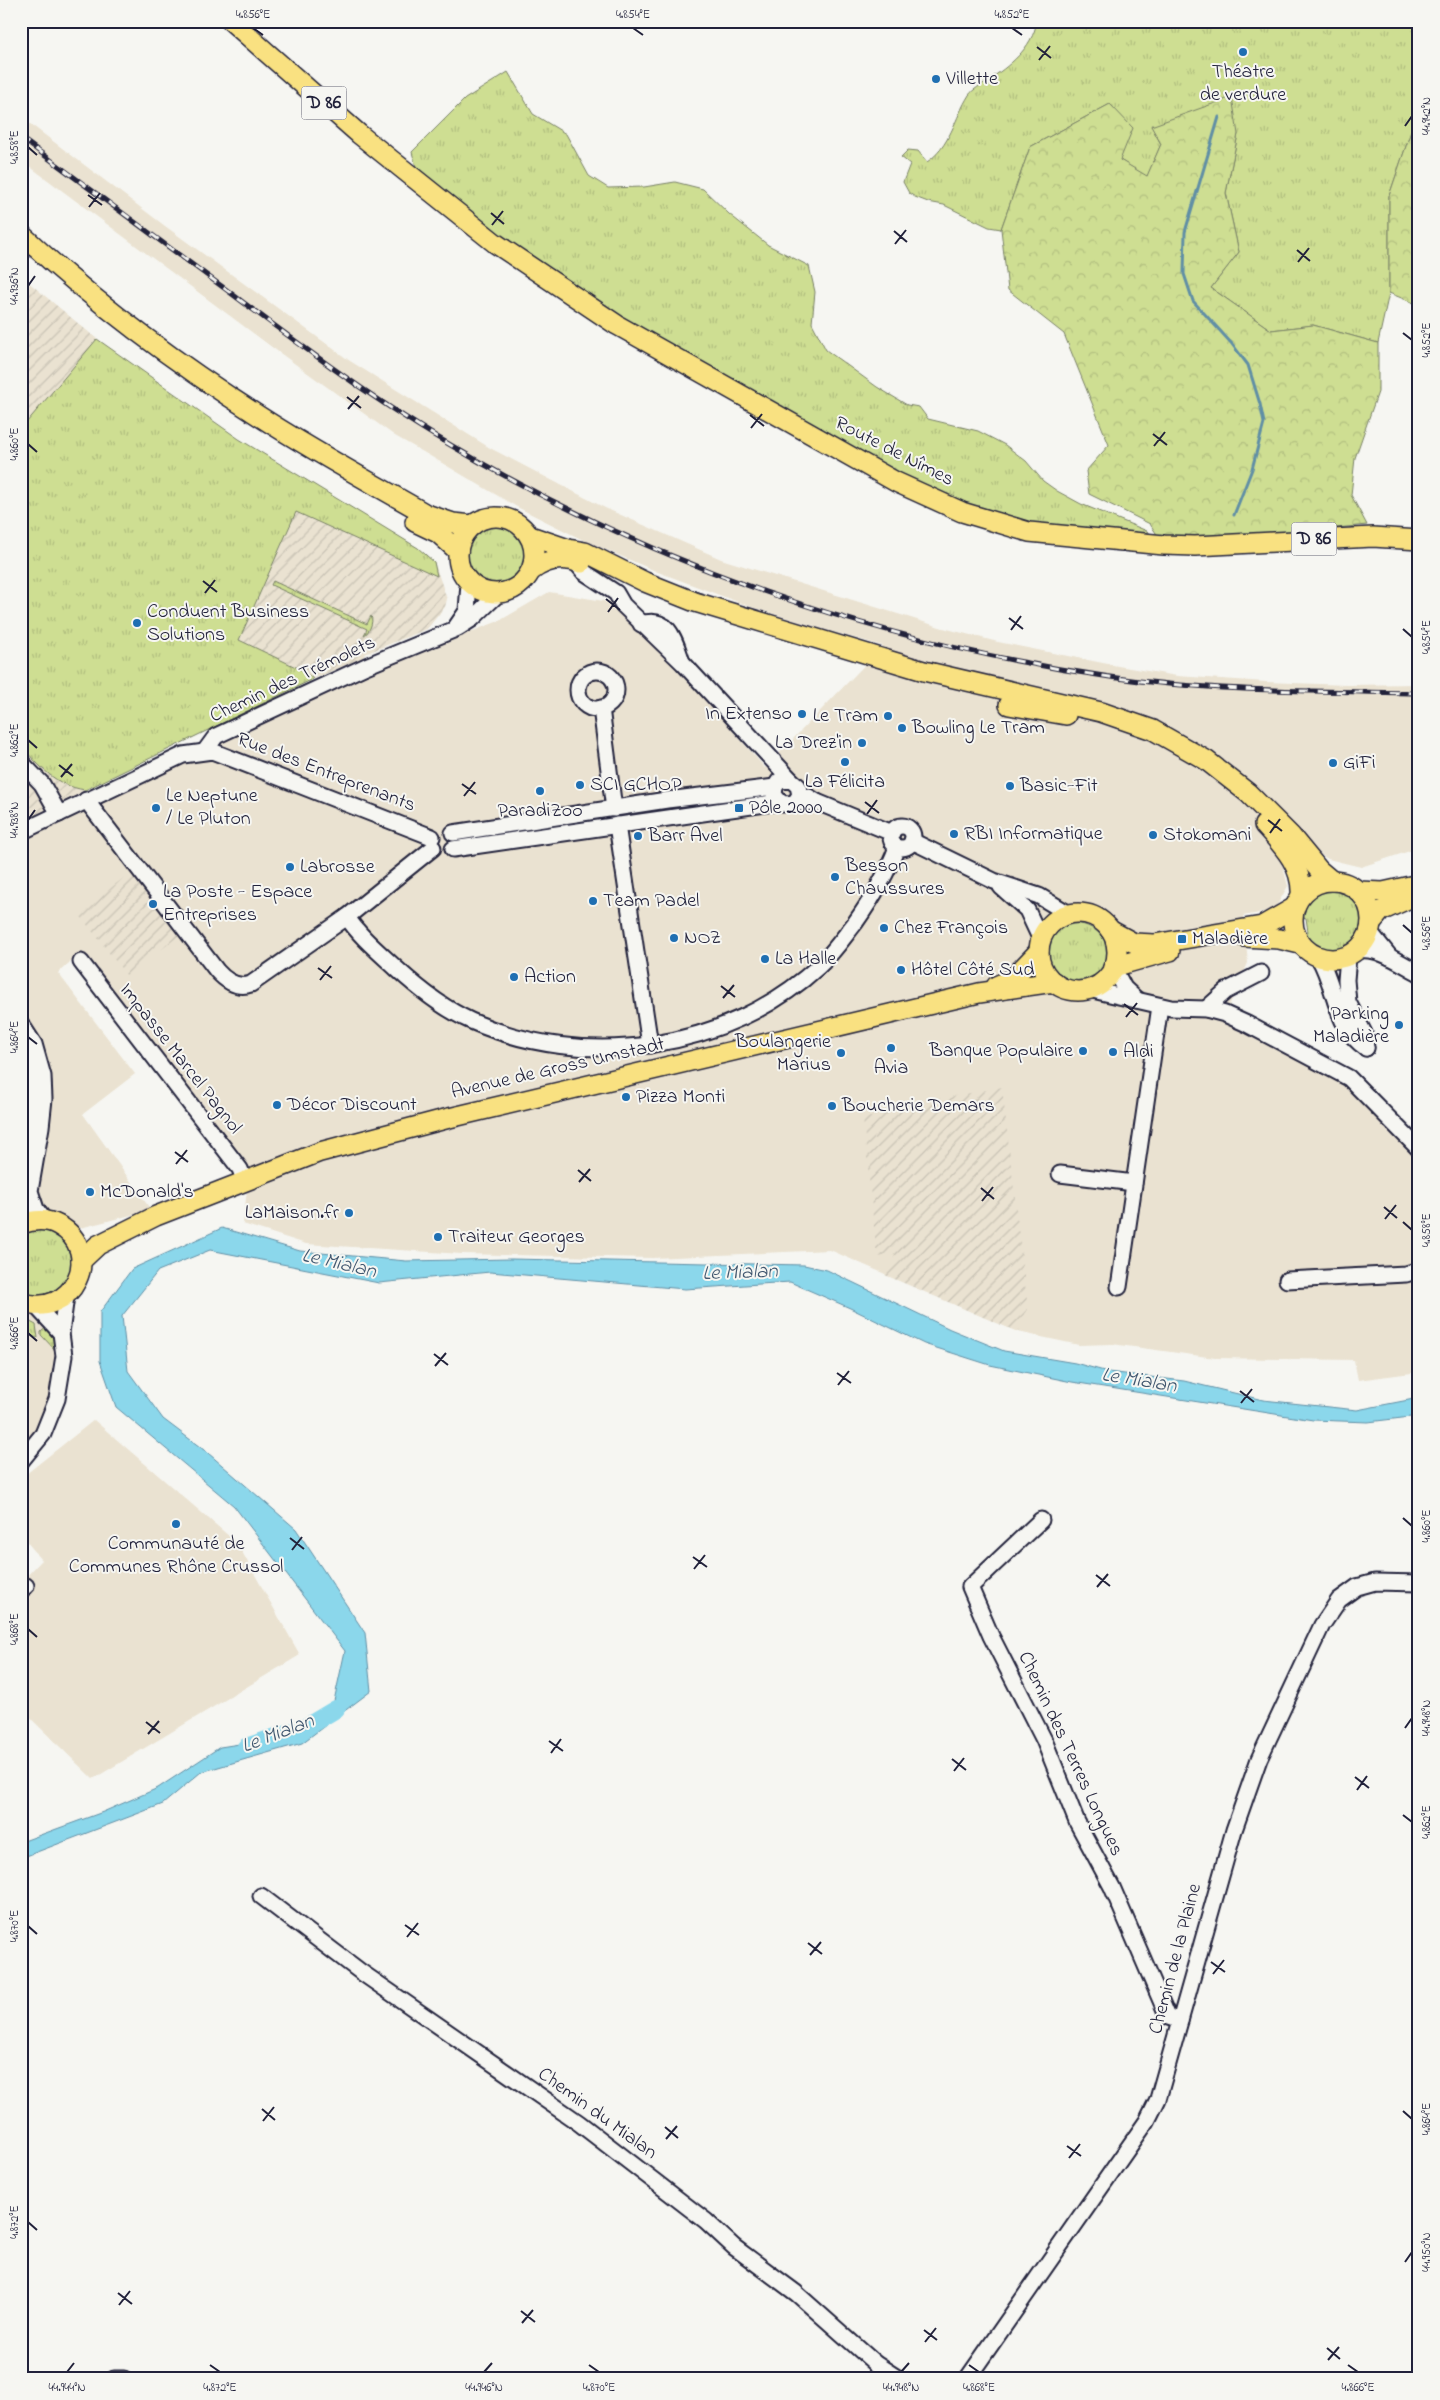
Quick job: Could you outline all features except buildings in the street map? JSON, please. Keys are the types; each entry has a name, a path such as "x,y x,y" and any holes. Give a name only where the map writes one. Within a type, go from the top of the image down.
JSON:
{"main road":[{"name":"Route de Nîmes","path":"231,21 359,134 495,243 617,326 896,482 962,512 1029,532 1164,545 1195,546 1373,537 1419,540"},
{"path":"21,234 87,291 192,370 260,417 426,514 453,523 472,525"},
{"path":"21,252 73,297 241,419 402,514 438,533 458,551"},
{"path":"1300,944 1293,926 1301,878 1291,856 1254,816 1226,790 1192,766 1146,741 1094,722 988,700 912,681 742,629 666,604 574,560 555,559 539,564 517,588 498,594 481,590 469,583 462,572 458,551 462,537 472,525 480,520 498,516 516,522 530,536 568,549 585,552 645,582 696,602 924,672 1088,709 1153,730 1206,760 1248,793 1291,836 1318,870 1332,881"},
{"path":"530,536 535,553 531,571"},
{"path":"1110,930 1116,948 1113,967 1103,981 1088,989 1070,990 1054,982 1043,969 1040,946 1047,928 1057,919 1069,914 1078,913 1095,917 1110,930 1134,943 1154,944 1262,926 1298,902 1315,885 1332,881 1342,882 1358,891 1368,906 1370,927"},
{"path":"1358,891 1383,892 1419,884"},
{"path":"1113,967 1151,955 1241,938 1279,938 1300,944 1319,958 1339,959 1352,954 1362,946 1370,927 1381,911 1419,894"},
{"name":"Avenue de Gross Umstadt","path":"979,993 1012,979 1040,946"},
{"name":"Avenue de Gross Umstadt","path":"81,1261 98,1245 156,1216 320,1152 440,1120 979,993 1054,982"},
{"name":"Avenue de Gross Umstadt","path":"71,1236 95,1235 123,1224 156,1216"},
{"path":"21,1224 31,1221 45,1221 60,1226 71,1236 78,1247 81,1261 76,1284 66,1296 51,1304 28,1304"}],"street":[{"path":"574,560 584,572 616,593 623,605 641,624 683,663 773,759 795,791"},
{"name":"Chemin des Trémolets","path":"451,631 467,611 469,583"},
{"name":"Chemin des Trémolets","path":"21,832 183,755 205,751 216,736 366,666 451,631 472,619 498,594"},
{"path":"601,708 614,809"},
{"name":"Rue des Entreprenants","path":"205,751 218,752 432,842"},
{"path":"773,759 776,785 774,795 779,802"},
{"path":"21,762 42,784 59,814"},
{"path":"453,841 614,809 776,785 782,780 795,791 894,840"},
{"path":"453,841 617,825 779,802 787,805 795,791"},
{"path":"86,800 217,971 228,981 236,985 250,984 347,917 432,842 440,829 445,829 453,841"},
{"path":"614,809 608,814 608,819 612,824 617,825"},
{"path":"617,825 650,1045"},
{"path":"347,917 374,948 421,991 471,1020 530,1040 576,1048 650,1045 672,1042 738,1020 792,988 819,967 865,909 884,876 897,827 908,828 913,834 912,841 994,881 1039,896 1069,914"},
{"path":"432,842 440,853 449,852 453,841"},
{"path":"994,881 1027,910 1040,946"},
{"path":"1370,927 1390,957"},
{"path":"1319,958 1326,971 1344,1023 1354,1040 1366,1048 1364,1033 1348,1002 1346,980 1352,954 1368,951 1390,957 1419,973"},
{"name":"Impasse Marcel Pagnol","path":"81,962 240,1169 245,1182"},
{"path":"1113,967 1124,988 1138,1001"},
{"path":"1206,1009 1226,991 1261,973"},
{"path":"1088,989 1160,1006 1206,1009 1225,1014 1247,1024 1349,1078 1419,1149"},
{"path":"1119,1287 1160,1006"},
{"path":"21,1170 32,1091 22,1025"},
{"path":"22,1025 34,1044 44,1081 41,1127 30,1190 32,1202 45,1221"},
{"path":"1060,1174 1134,1183"},
{"path":"1287,1280 1406,1274 1419,1270"},
{"path":"21,1461 42,1434 57,1399 64,1356 61,1334 66,1296"},
{"path":"28,1304 61,1334"},
{"name":"Chemin des Terres Longues","path":"1041,1520 970,1587 991,1636 1044,1740 1077,1822 1112,1887 1168,2017 1180,2021"},
{"name":"Chemin de la Plaine","path":"967,2379 1147,2121 1158,2099 1220,1872 1259,1758 1322,1625 1339,1600 1356,1587 1375,1582 1419,1583"},
{"name":"Chemin du Mialan","path":"261,1896 361,1972 579,2123 706,2221 734,2247 796,2292 876,2364 899,2379"},
{"path":"114,2379 124,2379"}],"shaded area":[{"path":"21,117 165,226 350,361 490,448 605,508 721,559 943,628 998,642 1118,666 1177,676 1266,682 1347,685 1419,684 1419,848 1361,867 1328,859 1314,851 1279,852 1288,886 1277,905 1271,911 1243,916 1248,963 1229,1006 1347,1073 1419,1138 1419,1372 1358,1380 1354,1360 1215,1358 1112,1344 1079,1345 1018,1332 830,1250 652,1258 462,1254 306,1244 243,1224 249,1173 156,1055 80,953 58,973 135,1074 83,1114 151,1210 80,1228 21,1215 21,840 233,734 371,670 499,621 549,592 610,602 681,670 765,768 883,646 754,608 658,572 583,540 517,507 395,436 273,348 21,160"},
{"path":"21,276 97,339 198,411 239,439 418,548 434,562 447,599 445,607 427,629 365,654 363,658 313,679 85,790 21,829"},
{"path":"130,873 179,936 127,976 78,913"},
{"path":"1002,1087 1028,1309 1018,1332 885,1275 895,1255 877,1257 863,1119 938,1099"},
{"path":"21,1308 30,1311 50,1330 59,1356 46,1416 21,1454"},
{"path":"94,1420 237,1543 300,1655 93,1779 21,1709 21,1582 42,1560 21,1535 21,1478"}],"green space":[{"path":"1037,21 1419,21 1419,108 1389,196 1389,293 1378,343 1313,325 1271,330 1211,288 1239,252 1226,193 1238,134 1151,125 1161,144 1147,177 1120,160 1110,104 1030,147 1001,229 989,227 944,205 928,202 909,193 903,182 910,164 901,157 908,150 918,151 927,162 935,156 947,140 969,95 1018,56 1030,40"},
{"path":"508,72 533,114 566,134 589,176 608,188 644,187 675,182 703,189 729,214 768,245 809,266 815,292 812,323 826,350 877,387 907,405 919,407 928,419 978,431 1005,445 1026,461 1043,481 1057,491 1081,504 1147,531 1164,545 962,512 617,325 420,182 412,152 465,99"},
{"path":"1232,97 1238,134 1226,193 1239,252 1211,288 1271,330 1313,325 1378,343 1378,392 1355,458 1351,495 1367,525 1164,545 1150,524 1089,494 1086,471 1109,445 1064,334 1008,290 1001,229 1030,147 1110,104 1133,128 1120,160 1147,176 1161,144 1151,126"},
{"path":"1419,108 1419,305 1389,293 1389,196"},
{"path":"97,339 239,439 418,548 434,562 437,576 296,512 239,640 302,670 313,679 85,790 74,788 57,780 42,768 21,746 21,429"},
{"path":"497,525 514,530 522,538 527,555 522,572 514,580 497,585 480,580 472,572 467,555 472,538 480,530"},
{"path":"273,581 367,624 371,616 372,621 369,630 364,635 367,629 271,585"},
{"path":"1328,891 1334,891 1352,898 1360,910 1361,924 1355,937 1345,947 1332,951 1318,947 1304,933 1308,932 1306,918 1302,917 1306,906 1313,898"},
{"path":"1075,923 1098,932 1104,938 1108,952 1107,961 1098,972 1085,979 1070,980 1059,976 1051,969 1047,958 1047,947 1051,937 1060,928"},
{"path":"40,1227 56,1233 66,1241 71,1250 72,1259 68,1279 54,1293 44,1297 21,1293 21,1232"},
{"path":"21,1317 36,1325 38,1338 21,1333"},
{"path":"48,1326 54,1335 59,1354 41,1335 41,1332"}],"water":[{"name":"Le Mialan","path":"222,1228 300,1251 406,1261 511,1259 804,1265 827,1270 950,1329 1004,1351 1075,1363 1108,1372 1184,1381 1263,1400 1357,1410 1419,1398 1419,1416 1368,1422 1313,1420 1072,1382 990,1365 924,1344 850,1308 790,1282 685,1289 490,1272 379,1283 210,1250 158,1271 122,1316 128,1371 163,1419 208,1453 296,1529 365,1633 371,1691 302,1743 201,1772 163,1804 21,1858 21,1842 103,1812 158,1788 220,1747 278,1738 312,1725 334,1701 345,1651 234,1506 116,1407 100,1361 100,1312 132,1269"}],"waterway":[{"path":"1219,117 1185,232 1184,274 1193,301 1232,344 1248,365 1264,423 1252,469 1234,515"},
{"name":"Le Mialan","path":"246,1747 306,1727 336,1709"}],"railway":[{"path":"21,138 302,346 413,422 519,484 599,524 681,560 764,592 849,619 935,643 1022,662 1110,677 1187,686 1264,690 1419,693"}],"place":[{"name":"Théatre de verdure","path":"1243,52"},
{"name":"Villette","path":"936,79"},
{"name":"Conduent Business Solutions","path":"137,623"},
{"name":"In Extenso","path":"802,714"},
{"name":"Le Tram","path":"888,716"},
{"name":"Bowling Le Tram","path":"902,728"},
{"name":"La Drez'in","path":"862,743"},
{"name":"La Félicita","path":"845,762"},
{"name":"GiFi","path":"1333,763"},
{"name":"SCI GCHOP","path":"580,785"},
{"name":"Basic-Fit","path":"1010,786"},
{"name":"ParadiZoo","path":"540,791"},
{"name":"Le Neptune / Le Pluton","path":"156,808"},
{"name":"Pôle 2000","path":"739,808"},
{"name":"RBI Informatique","path":"954,834"},
{"name":"Stokomani","path":"1153,835"},
{"name":"Barr Avel","path":"638,836"},
{"name":"Labrosse","path":"290,867"},
{"name":"Besson Chaussures","path":"835,877"},
{"name":"Team Padel","path":"593,901"},
{"name":"La Poste - Espace Entreprises","path":"153,904"},
{"name":"Chez François","path":"884,928"},
{"name":"NOZ","path":"674,938"},
{"name":"Maladière","path":"1182,939"},
{"name":"La Halle","path":"765,959"},
{"name":"Hôtel Côté Sud","path":"901,970"},
{"name":"Action","path":"514,977"},
{"name":"Parking Maladière","path":"1399,1025"},
{"name":"Avia","path":"891,1048"},
{"name":"Banque Populaire","path":"1083,1051"},
{"name":"Aldi","path":"1113,1052"},
{"name":"Boulangerie Marius","path":"841,1053"},
{"name":"Pizza Monti","path":"626,1097"},
{"name":"Décor Discount","path":"277,1105"},
{"name":"Boucherie Demars","path":"832,1106"},
{"name":"McDonald's","path":"90,1192"},
{"name":"LaMaison.fr","path":"349,1213"},
{"name":"Traiteur Georges","path":"438,1237"},
{"name":"Communauté de Communes Rhône Crussol","path":"176,1524"}]}
